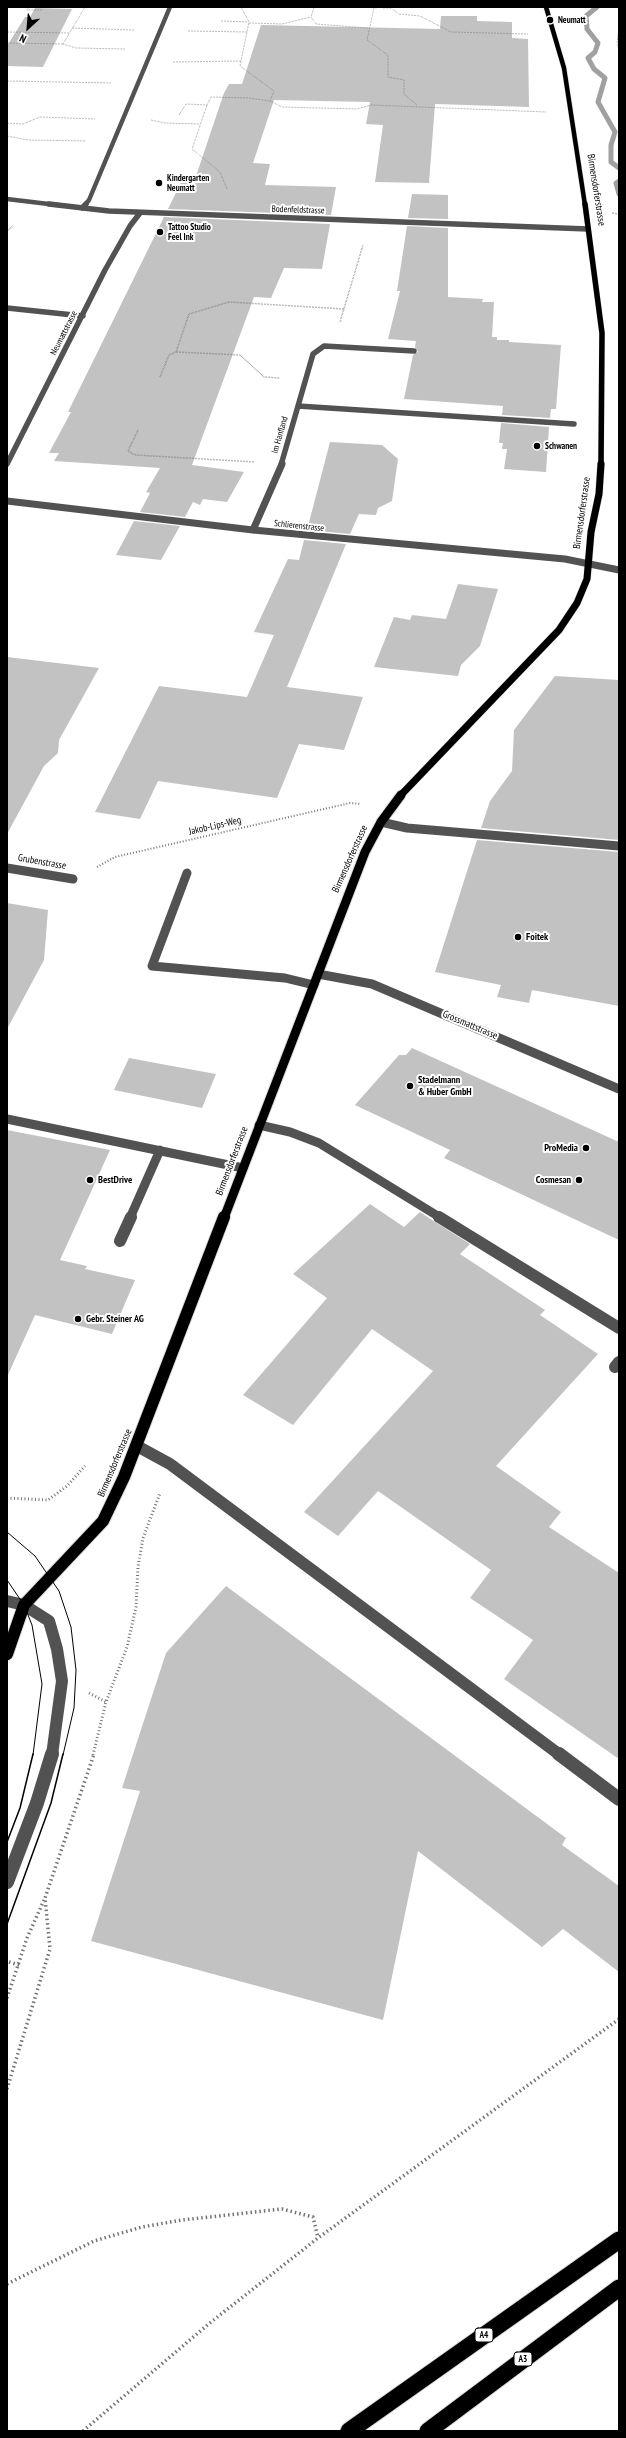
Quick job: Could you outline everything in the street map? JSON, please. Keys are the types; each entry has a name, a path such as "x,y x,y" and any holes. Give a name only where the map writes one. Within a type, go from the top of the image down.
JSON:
{"highway":[{"name":"A4","path":"349,2431 619,2240"},
{"name":"A3","path":"428,2431 619,2288"}],"main road":[{"name":"Birmensdorferstrasse","path":"7,1654 24,1606 103,1521 137,1446 365,852 381,822 399,797 426,766 513,680 559,630 577,603 587,579 591,532 600,482 604,422 602,333 564,68 546,7"}],"street":[{"path":"82,208 89,200 170,7"},
{"name":"Bodenfeldstrasse","path":"7,199 140,213 588,229"},
{"name":"Neumattstrasse","path":"7,464 105,270 130,226 140,213"},
{"path":"7,308 83,316"},
{"path":"324,346 414,351"},
{"name":"Im Hanfland","path":"253,530 282,463 304,380 313,354 324,346"},
{"path":"298,406 574,424"},
{"name":"Schlierenstrasse","path":"7,501 253,530 564,559 619,570"},
{"path":"381,822 408,828 619,846"},
{"name":"Grubenstrasse","path":"7,868 73,879"},
{"path":"187,873 152,966 285,978 314,984"},
{"name":"Grossmattstrasse","path":"318,974 372,984 619,1089"},
{"path":"7,1119 243,1168"},
{"path":"259,1125 290,1132 319,1143 619,1328"},
{"path":"120,1241 160,1150"},
{"path":"137,1446 170,1464 619,1799"},
{"path":"7,1601 24,1606 49,1621 57,1649 62,1681 52,1754 37,1803 7,1882"}],"path":[{"path":"29,7 27,10 42,10"},
{"path":"63,44 85,7"},
{"path":"241,7 249,22 240,66 274,90 270,101"},
{"path":"311,17 314,7"},
{"path":"417,106 404,94 404,80 388,77 388,55 367,40 368,28 374,8 391,8 399,14 420,16 451,32 530,34"},
{"path":"221,21 282,24 311,17"},
{"path":"311,17 316,24 349,24 368,28"},
{"path":"619,26 617,44 619,49"},
{"path":"72,28 161,30"},
{"path":"189,31 247,32"},
{"path":"7,32 69,33"},
{"path":"7,43 63,44 76,48 127,49"},
{"path":"176,62 241,61"},
{"path":"7,81 138,84"},
{"path":"219,216 227,188 220,172 192,149 206,105 211,97 249,98 270,101 282,107 357,109 371,105 552,112"},
{"path":"179,115 186,104 206,105"},
{"path":"7,123 22,124 40,117 123,119"},
{"path":"151,120 165,123 200,124"},
{"path":"7,136 28,140 87,141"},
{"path":"324,346 328,326 340,322 369,221"},
{"path":"176,352 189,314 229,302 344,309"},
{"path":"160,377 169,355 176,352 240,355 264,377 304,380"},
{"path":"138,430 128,451 135,455 282,463"},
{"name":"Jakob-Lips-Weg","path":"73,879 115,857 350,803 365,804"},
{"path":"7,1998 45,1898 91,1765 106,1702 127,1647 136,1607 138,1567 144,1538 170,1464"},
{"path":"7,1498 48,1500 67,1486 85,1466"},
{"path":"7,2089 50,1949 45,1898"},
{"path":"9,1962 19,1964"},
{"path":"83,2431 211,2322 318,2238 619,2019"},
{"path":"7,2284 94,2241 142,2228 182,2220 282,2209 313,2217 318,2238"}],"building":[{"path":"35,8 72,9 43,67 7,66 7,46 25,17 30,17"},
{"path":"441,16 477,16 477,21 512,22 512,38 528,39 529,107 435,104 429,183 375,182 383,125 366,124 370,102 274,100 253,163 270,164 265,185 336,187 331,215 168,209 184,176 196,176 224,93 229,84 242,84 261,25 440,29"},
{"path":"412,194 448,195 448,219 408,218"},
{"path":"164,217 330,224 322,269 284,268 271,298 254,297 192,465 244,472 227,502 203,499 200,505 193,502 185,517 140,512 150,493 146,492 160,468 54,461 59,453 49,453 71,412 68,412"},
{"path":"407,226 448,228 448,297 483,299 482,302 494,302 492,337 497,337 497,340 509,340 509,342 561,345 556,409 551,409 550,418 502,415 503,406 404,399 413,355 418,352 415,347 416,341 388,339 400,291 397,291"},
{"path":"501,423 549,427 546,472 504,469 507,449 502,449 503,443 499,443"},
{"path":"330,442 382,445 398,459 392,501 378,508 376,515 359,514 350,534 307,530"},
{"path":"134,521 180,526 161,560 116,555"},
{"path":"304,540 346,544 287,687 363,697 344,750 299,744 277,798 158,781 140,819 95,812 159,686 247,697 274,635 254,632 288,559 299,560"},
{"path":"458,584 498,589 480,646 461,665 458,676 374,667 394,617 410,620 412,615 446,619"},
{"path":"7,657 99,668 59,740 58,753 44,766 7,834"},
{"path":"555,676 619,680 619,840 481,828 490,801 512,771 514,730"},
{"name":"Foitek","path":"477,840 619,852 619,1006 532,990 529,1003 497,997 501,985 435,972"},
{"path":"7,903 48,910 44,960 7,1029"},
{"path":"412,1048 619,1142 619,1240 444,1158 450,1150 355,1105 399,1055 406,1055"},
{"path":"129,1058 216,1074 202,1108 114,1090"},
{"path":"7,1130 110,1150 60,1260 87,1266 85,1269 135,1280 112,1334 35,1315 7,1377"},
{"path":"370,1204 404,1227 420,1212 470,1244 460,1254 545,1310 540,1315 598,1354 496,1466 561,1512 549,1527 619,1573 619,1759 504,1679 533,1640 470,1598 491,1570 378,1491 338,1536 304,1512 433,1371 372,1329 293,1425 243,1395 327,1298 293,1274"},
{"path":"226,1586 566,1838 562,1845 619,1886 619,1972 563,1929 542,1947 418,1851 383,2020 91,1941 140,1791 122,1788 166,1653"}],"waterway":[{"path":"597,7 586,16 587,29 598,43 595,52 588,58 594,69 605,78 598,102 615,132 611,145 611,162 619,168"},
{"path":"619,181 616,183 619,194"}],"tram line":[{"path":"7,1532 35,1556 59,1591 71,1627 76,1670 74,1708 63,1755"},
{"path":"7,1580 24,1605 32,1625 42,1684 33,1755"},
{"path":"7,1842 20,1808 33,1754"},
{"path":"7,1924 51,1803 63,1754"}],"place":[{"name":"Neumatt","path":"550,20"},
{"name":"Kindergarten Neumatt","path":"159,183"},
{"name":"Tattoo Studio Feel Ink","path":"160,232"},
{"name":"Schwanen","path":"537,446"},
{"name":"Foitek","path":"518,937"},
{"name":"Stadelmann & Huber GmbH","path":"410,1086"},
{"name":"ProMedia","path":"586,1148"},
{"name":"BestDrive","path":"90,1180"},
{"name":"Cosmesan","path":"579,1180"},
{"name":"Gebr. Steiner AG","path":"78,1319"}]}
